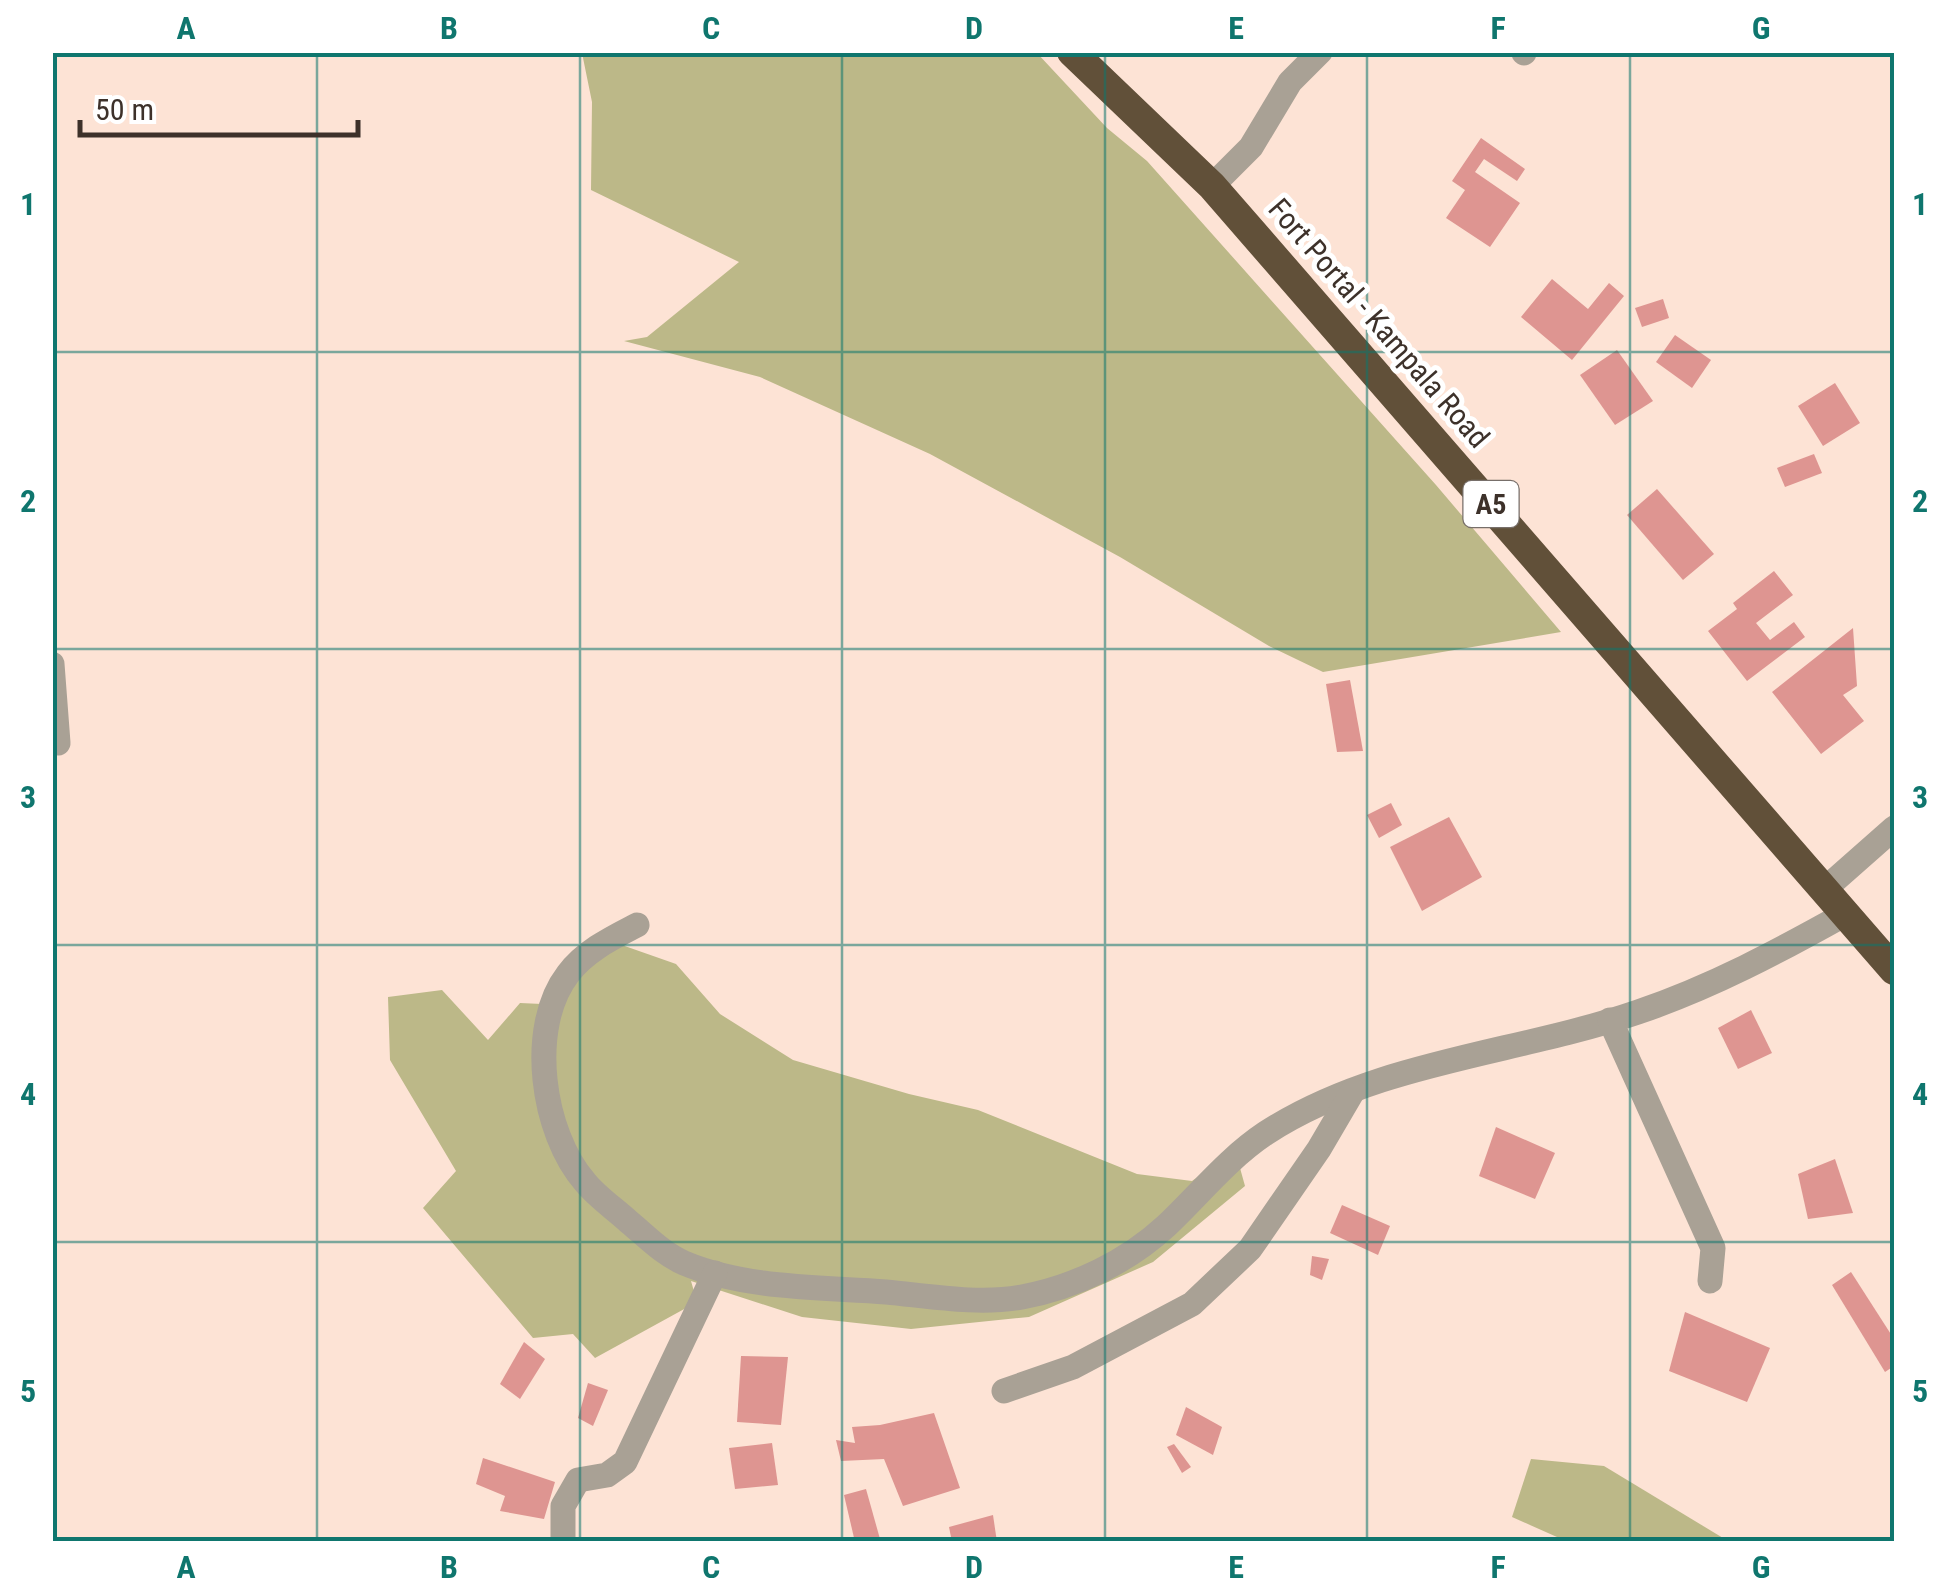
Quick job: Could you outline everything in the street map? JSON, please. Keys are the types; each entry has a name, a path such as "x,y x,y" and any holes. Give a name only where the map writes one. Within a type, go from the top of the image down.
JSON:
{"highway":[{"name":"Fort Portal - Kampala Road","path":"1072,52 1212,186 1894,970"}],"street":[{"path":"1212,186 1251,147 1290,82 1320,52"},
{"path":"52,664 58,744"},
{"path":"1826,888 1894,828"},
{"path":"636,925 597,946 567,975 546,1020 543,1066 552,1119 562,1146 584,1181 681,1262 714,1272 770,1284 956,1298 1016,1298 1085,1278 1132,1253 1166,1225 1209,1180 1265,1134 1320,1104 1388,1078 1610,1020 1746,969 1847,914"},
{"path":"1610,1020 1713,1248 1710,1281"},
{"path":"1004,1391 1073,1367 1192,1304 1250,1249 1319,1150 1353,1091"},
{"path":"563,1542 563,1506 578,1480 606,1474 625,1462 714,1272"}],"shaded area":[{"path":"582,53 1037,53 1107,128 1147,161 1436,485 1561,632 1323,672 1269,646 1120,557 930,454 760,377 624,341 647,337 739,262 591,190 592,102"},
{"path":"619,944 676,964 720,1014 793,1060 978,1110 1137,1174 1192,1181 1235,1150 1245,1186 1153,1262 1029,1317 911,1329 802,1317 691,1281 697,1302 595,1358 573,1334 533,1338 423,1208 456,1171 390,1060 388,997 442,990 488,1040 520,1003 542,1004"},
{"path":"1531,1459 1604,1466 1728,1541 1566,1541 1512,1517"}],"building":[{"path":"1481,138 1525,169 1517,181 1484,159 1475,172 1520,203 1490,247 1446,218 1465,190 1452,181"},
{"path":"1552,279 1588,309 1609,283 1624,296 1572,360 1521,317"},
{"path":"1663,299 1669,318 1642,327 1635,308"},
{"path":"1675,335 1711,360 1692,388 1656,362"},
{"path":"1617,350 1653,401 1615,425 1580,375"},
{"path":"1835,383 1860,423 1823,446 1798,406"},
{"path":"1814,454 1822,473 1785,487 1777,468"},
{"path":"1657,489 1714,554 1683,580 1627,515"},
{"path":"1774,571 1793,595 1756,623 1770,640 1794,622 1805,637 1747,681 1708,631 1737,609 1733,603"},
{"path":"1853,628 1857,686 1843,695 1864,721 1821,754 1772,692"},
{"path":"1350,680 1363,751 1337,752 1326,684"},
{"path":"1391,803 1402,825 1379,838 1367,815"},
{"path":"1449,817 1482,877 1422,911 1390,847"},
{"path":"1751,1010 1772,1053 1738,1069 1718,1028"},
{"path":"1496,1127 1555,1153 1535,1199 1479,1176"},
{"path":"1835,1159 1853,1213 1808,1219 1798,1174"},
{"path":"1342,1205 1390,1226 1378,1255 1330,1233"},
{"path":"1312,1256 1329,1259 1322,1280 1310,1275"},
{"path":"1851,1272 1894,1339 1894,1366 1885,1372 1832,1285"},
{"path":"1685,1312 1770,1348 1747,1402 1669,1371"},
{"path":"524,1342 545,1359 520,1399 500,1384"},
{"path":"741,1356 788,1357 781,1425 737,1422"},
{"path":"588,1383 608,1390 593,1426 578,1418"},
{"path":"1186,1407 1222,1427 1213,1455 1176,1435"},
{"path":"934,1413 960,1488 903,1506 884,1459 841,1461 836,1440 855,1443 852,1427"},
{"path":"772,1443 778,1485 735,1489 729,1448"},
{"path":"1174,1444 1191,1467 1182,1473 1167,1447"},
{"path":"483,1458 555,1482 544,1519 500,1511 505,1496 476,1484"},
{"path":"866,1489 880,1539 855,1542 844,1495"},
{"path":"993,1515 997,1542 952,1542 949,1527"}]}
